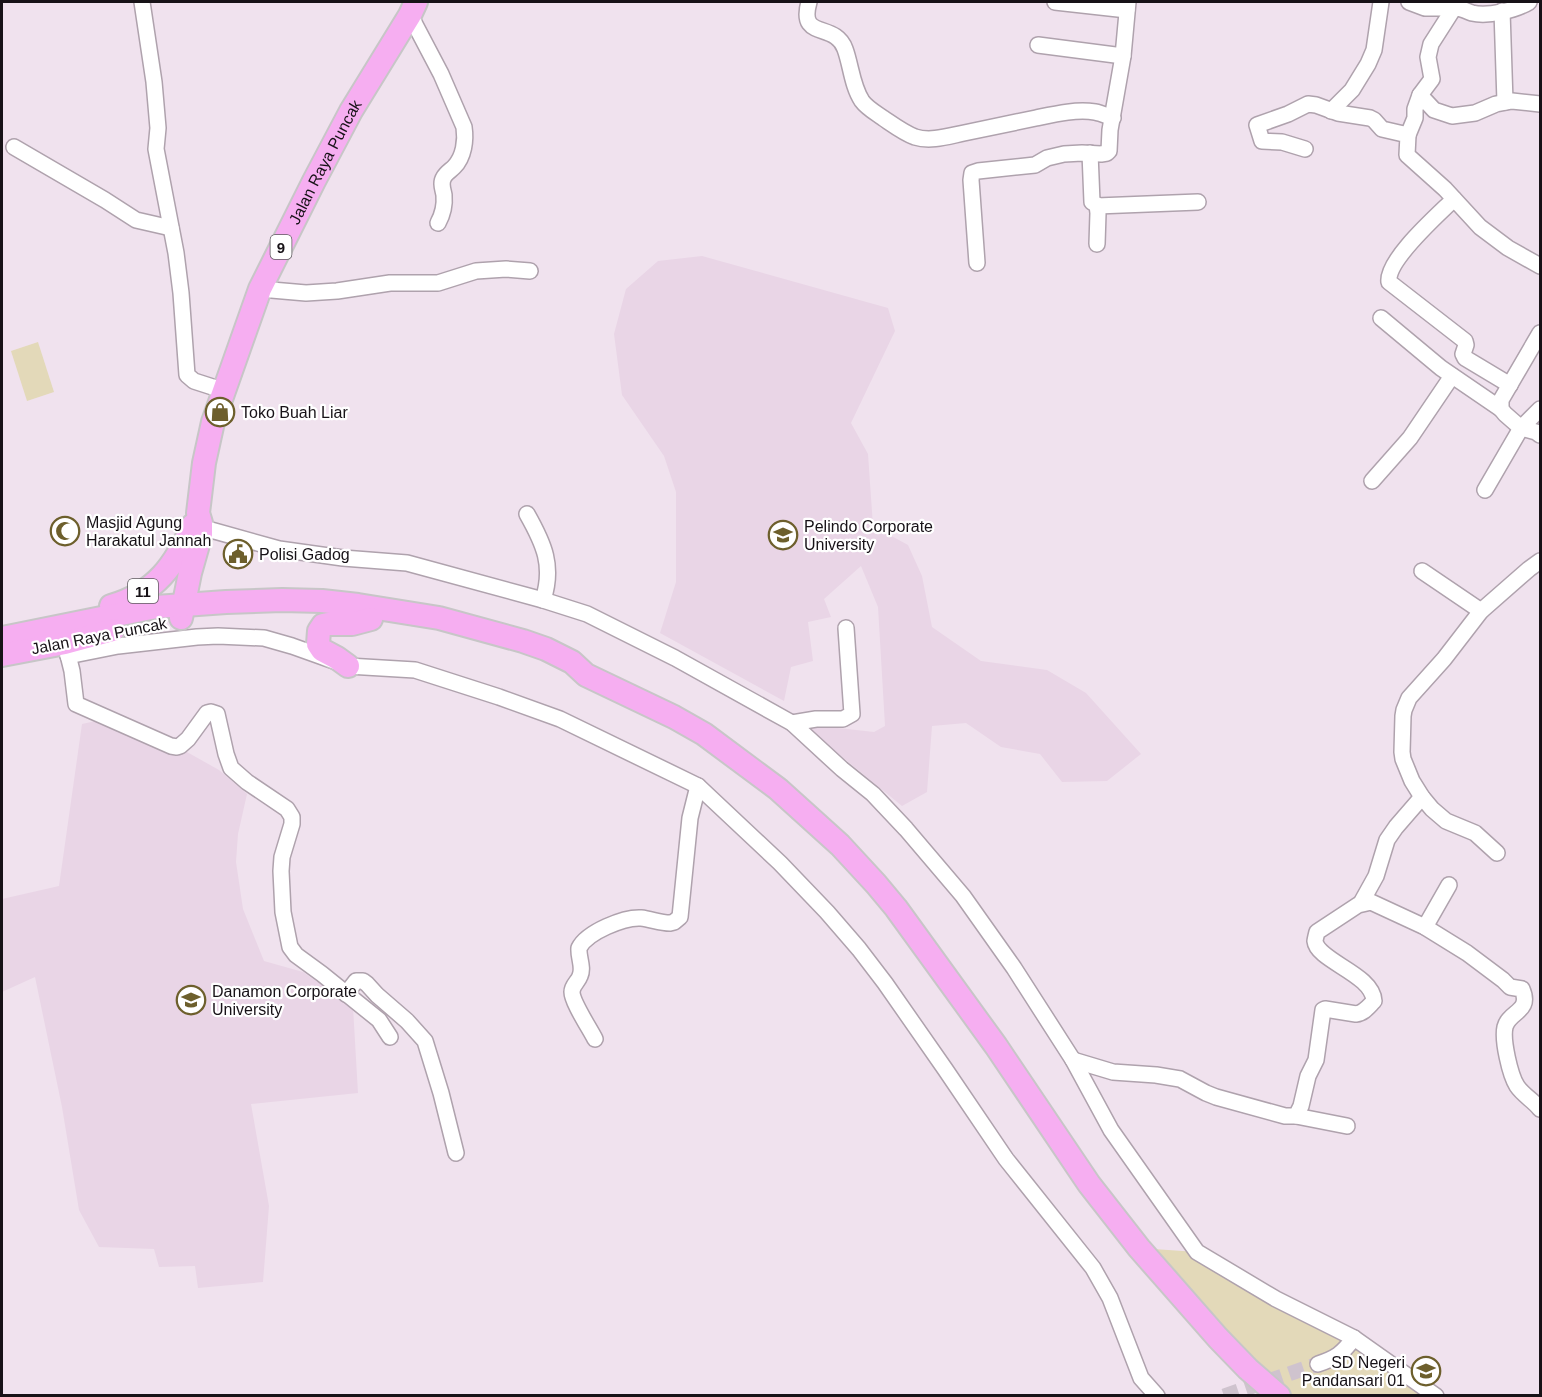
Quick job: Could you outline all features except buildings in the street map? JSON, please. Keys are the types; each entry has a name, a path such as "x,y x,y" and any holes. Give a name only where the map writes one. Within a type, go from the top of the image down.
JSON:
{"highway":[{"name":"Jalan Raya Puncak","path":"2,656 62,642 132,611 182,612 190,573 200,542 197,522 204,463 213,422 260,288 351,111 413,8"},
{"name":"11","path":"62,642 62,621 71,616 130,600 154,584 174,562 197,522"},
{"path":"190,573 206,592 226,602"},
{"path":"182,612 226,602 282,600 322,601 440,618 546,649 572,662 586,675 704,734 778,789 840,845 896,908 996,1046 1089,1184 1139,1248 1218,1338 1248,1369 1279,1395"},
{"path":"182,612 321,616 393,622 495,646 563,672 586,675"},
{"path":"348,666 322,650 318,644 319,631 328,624 352,624 370,619"},
{"name":"Jalan Raya Puncak","path":"2,638 62,642"}],"street":[{"path":"142,2 155,93 158,128 156,149 176,253 188,375 194,381 225,391"},
{"path":"808,2 806,18 809,24 840,39 861,99 886,120 913,136 925,139 938,138 1009,123 1079,112 1095,112 1113,118"},
{"path":"977,263 972,173 1035,165 1047,158 1064,154 1101,154 1109,151 1123,56 1127,6 1055,2"},
{"path":"1330,111 1352,90 1368,64 1374,50 1381,2"},
{"path":"1409,2 1425,8 1458,7 1479,14 1519,7 1529,2"},
{"path":"413,8 465,134 461,158 443,178 444,204 438,223"},
{"path":"1454,8 1431,44 1428,62 1432,81 1420,95 1415,109 1415,118 1408,135 1407,155 1480,226 1508,248 1540,266"},
{"path":"1502,11 1505,102"},
{"path":"1038,45 1123,56"},
{"path":"1420,95 1434,110 1452,116 1475,113 1505,102 1522,101 1540,104"},
{"path":"1305,149 1282,142 1262,141 1257,125 1308,104 1330,111 1370,118 1382,129 1408,135"},
{"path":"14,147 136,220 171,228"},
{"path":"1090,153 1092,202 1097,206 1198,202"},
{"path":"1454,199 1408,245 1388,280 1391,285 1465,342 1463,354 1465,358 1510,385"},
{"path":"1097,206 1097,244"},
{"path":"260,288 286,292 319,292 390,283 438,283 483,270 530,270"},
{"path":"1381,318 1452,376 1501,409 1521,428 1540,435"},
{"path":"1501,409 1501,400 1540,333"},
{"path":"1372,481 1410,438 1452,376"},
{"path":"1485,490 1521,428 1540,409"},
{"path":"527,514 546,552 548,577 543,600"},
{"path":"197,522 279,549 343,558 407,563 587,614 675,658 792,723 873,794 963,896 1014,968 1073,1060 1111,1130 1197,1252 1276,1299 1354,1338 1436,1395"},
{"path":"1497,853 1475,833 1446,821 1422,797 1403,759 1402,722 1409,698 1444,659 1481,610 1540,561"},
{"path":"1422,571 1481,610"},
{"path":"792,723 816,719 843,719 852,714 846,628"},
{"path":"390,1037 379,1020 296,955 290,947 283,912 281,871 282,857 292,817 287,809 247,782 231,768 217,714 211,712 206,714 183,744 177,747 76,704 72,671 62,642 118,646 218,636 264,638 348,666 415,670 560,719 698,786 827,912 885,983 1006,1159 1094,1268 1110,1298 1141,1378 1157,1395"},
{"path":"595,1039 572,995 573,987 581,972 579,948 595,933 625,920 641,918 670,923 680,917 690,818 698,786"},
{"path":"1362,903 1376,876 1387,840 1422,797"},
{"path":"1425,927 1449,885"},
{"path":"1296,1116 1301,1106 1308,1076 1316,1060 1323,1010 1360,1014 1374,1001 1372,992 1360,979 1327,956 1317,947 1315,941 1317,932 1342,914 1366,902 1376,904 1425,927 1467,953 1510,987 1522,989 1525,1002 1505,1027 1505,1046 1517,1086 1540,1109"},
{"path":"346,994 356,981 365,982 425,1041 456,1152"},
{"path":"1073,1060 1113,1072 1180,1078 1206,1094 1216,1097 1285,1116 1347,1126"},
{"path":"1318,1364 1337,1356 1354,1338"}],"shaded area":[{"name":"Pelindo Corporate University","path":"702,256 888,308 895,331 851,423 868,454 873,526 908,545 922,576 932,627 981,661 1047,670 1086,693 1141,754 1107,781 1062,782 1040,754 1001,747 966,723 932,726 927,792 902,806 802,724 874,732 885,726 878,607 861,566 824,599 831,617 808,622 813,661 791,667 784,701 660,633 676,582 676,492 664,456 622,395 614,334 626,289 658,261"},
{"path":"38,342 54,392 27,401 11,351"},
{"name":"Danamon Corporate University","path":"114,717 137,724 219,770 247,794 238,834 236,862 243,909 264,961 303,972 353,1007 358,1093 251,1104 269,1206 263,1282 198,1288 195,1266 159,1267 154,1249 99,1247 79,1210 62,1107 35,977 2,992 2,899 59,886 82,724"},
{"path":"1139,1248 1197,1252 1435,1395 1281,1395"}],"tunnel":[{"path":"1224,1396 1318,1364"}],"place":[{"name":"Toko Buah Liar","path":"220,412"},
{"name":"Masjid Agung Harakatul Jannah","path":"65,531"},
{"name":"Pelindo Corporate University","path":"783,535"},
{"name":"Polisi Gadog","path":"238,554"},
{"name":"Danamon Corporate University","path":"191,1000"},
{"name":"SD Negeri Pandansari 01","path":"1426,1371"}]}
